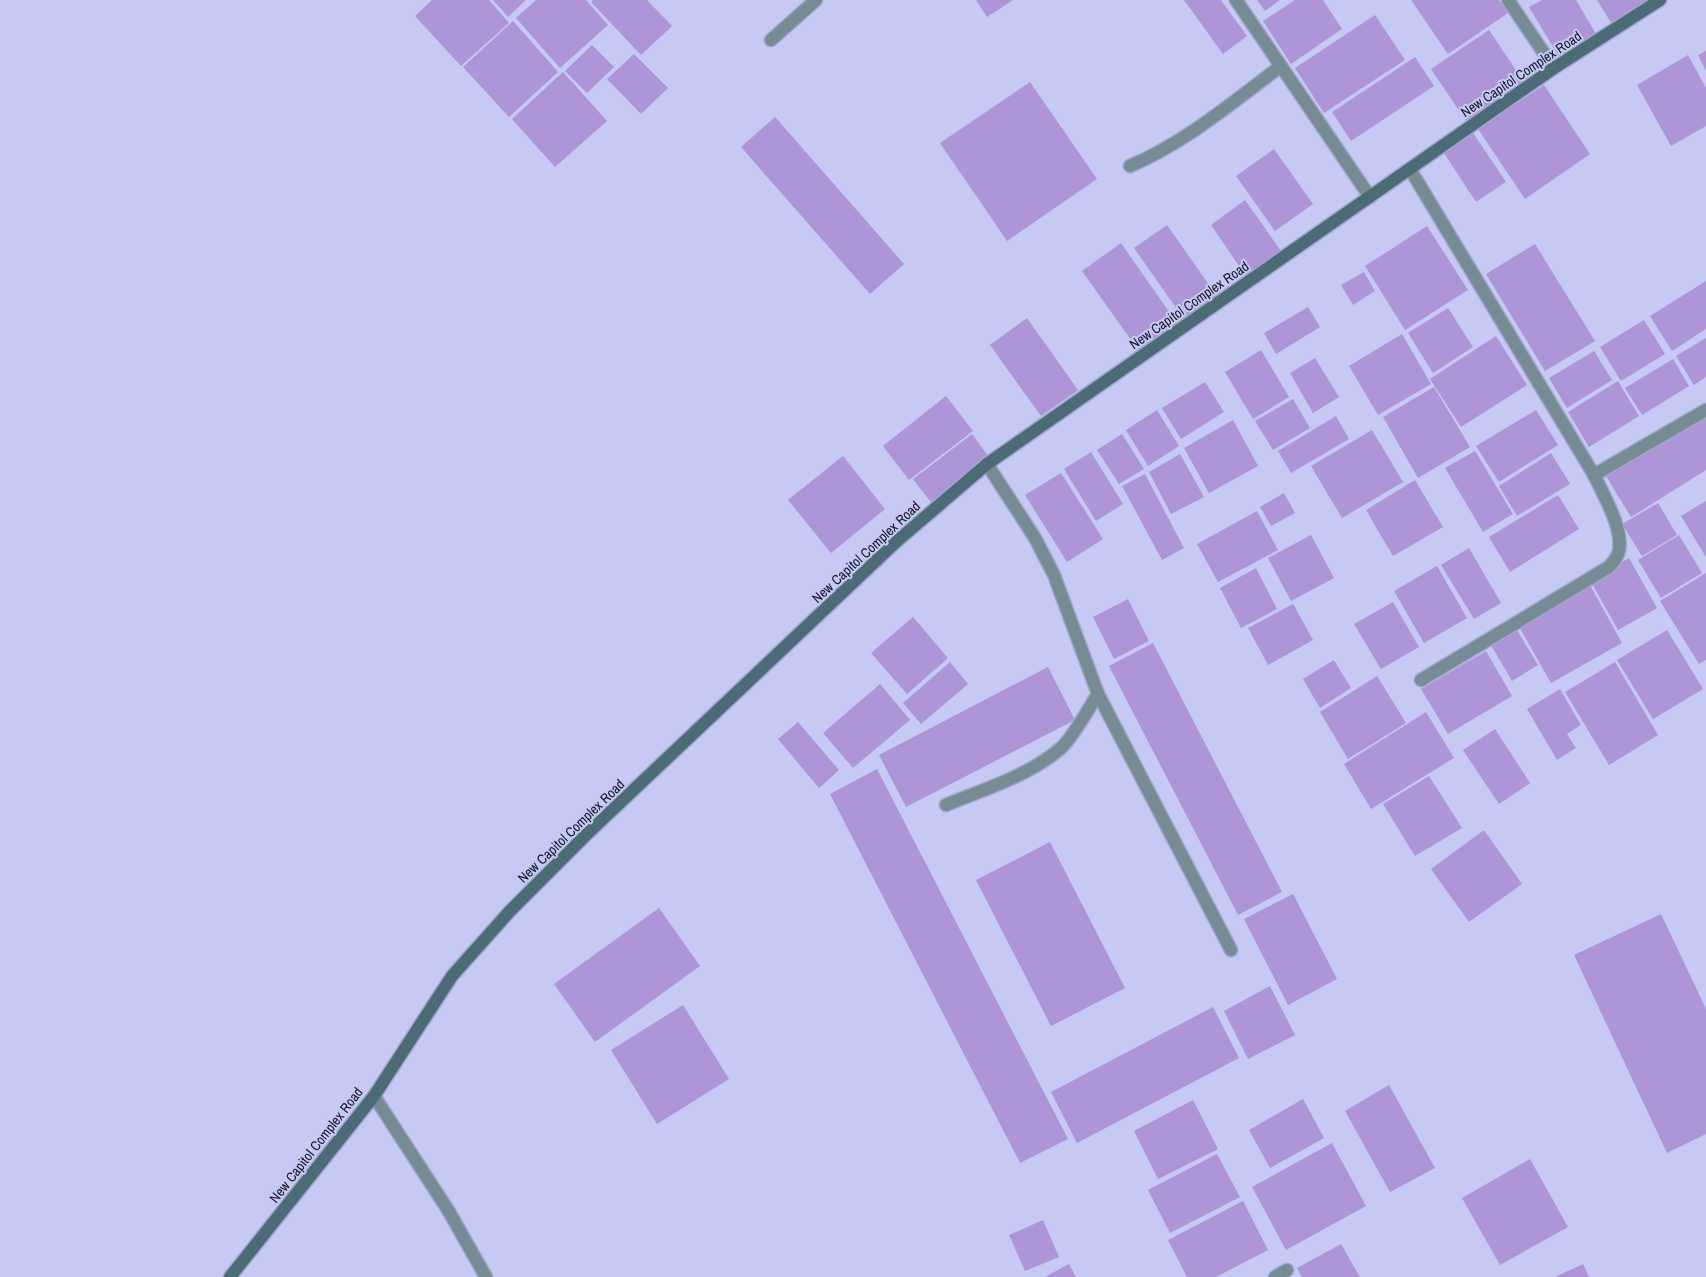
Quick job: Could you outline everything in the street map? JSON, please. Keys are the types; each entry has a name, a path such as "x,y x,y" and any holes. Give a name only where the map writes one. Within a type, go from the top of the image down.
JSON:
{"main road":[{"name":"New Capitol Complex Road","path":"230,1277 374,1096 452,976 510,912 588,833 897,541 987,464 1554,68 1660,0"}],"street":[{"path":"771,40 816,0"},
{"path":"1236,0 1370,197"},
{"path":"1508,0 1554,68"},
{"path":"1130,166 1147,159 1206,122 1281,66"},
{"path":"1410,169 1594,475 1615,518 1619,538 1618,554 1609,567 1421,680"},
{"path":"1594,475 1706,410"},
{"path":"987,464 1036,538 1054,575 1098,694 1231,950"},
{"path":"946,805 1032,769 1062,747 1098,694"},
{"path":"374,1096 448,1210 486,1277"}],"building":[{"path":"432,0 489,0 509,23 461,66 415,16"},
{"path":"493,0 526,0 508,17"},
{"path":"536,0 586,0 608,25 560,68 516,18"},
{"path":"593,0 647,0 672,26 641,55 591,2"},
{"path":"976,0 1013,0 987,17"},
{"path":"1184,0 1221,0 1247,36 1223,54"},
{"path":"1257,0 1280,0 1265,11"},
{"path":"1295,0 1323,0 1342,29 1291,64 1263,21"},
{"path":"1411,0 1499,0 1508,13 1448,54"},
{"path":"1542,0 1576,0 1596,34 1559,57 1529,7"},
{"path":"1597,0 1651,0 1612,24"},
{"path":"1375,15 1405,60 1324,113 1295,68"},
{"path":"513,21 558,72 509,117 463,67"},
{"path":"1489,30 1524,82 1466,121 1431,69"},
{"path":"592,45 614,67 587,93 565,71"},
{"path":"1706,51 1706,71 1698,55"},
{"path":"634,54 668,88 641,114 607,79"},
{"path":"1688,55 1706,88 1706,126 1671,146 1637,85"},
{"path":"1415,57 1434,86 1351,141 1332,112"},
{"path":"563,72 607,121 555,167 512,119"},
{"path":"1030,82 1097,179 1007,241 940,143"},
{"path":"1544,85 1590,154 1525,199 1478,129"},
{"path":"775,117 904,264 870,294 741,147"},
{"path":"1471,130 1506,182 1476,202 1442,150"},
{"path":"1274,149 1313,204 1275,231 1236,176"},
{"path":"1245,200 1283,254 1248,279 1211,225"},
{"path":"1167,225 1219,299 1186,322 1134,248"},
{"path":"1427,226 1468,290 1405,330 1365,266"},
{"path":"1121,243 1179,326 1141,354 1082,271"},
{"path":"1535,244 1595,341 1545,371 1486,274"},
{"path":"1364,272 1375,291 1353,305 1341,285"},
{"path":"1706,281 1706,329 1672,351 1650,316"},
{"path":"1308,307 1320,327 1276,354 1264,333"},
{"path":"1448,308 1473,347 1433,373 1408,333"},
{"path":"1027,318 1078,390 1041,416 990,345"},
{"path":"1644,320 1665,354 1621,381 1600,347"},
{"path":"1402,334 1431,384 1378,415 1349,366"},
{"path":"1496,336 1527,385 1461,427 1430,379"},
{"path":"1706,338 1706,377 1694,385 1676,356"},
{"path":"1261,350 1289,397 1253,419 1225,372"},
{"path":"1594,351 1612,380 1567,408 1549,378"},
{"path":"1315,358 1339,397 1313,413 1290,373"},
{"path":"1673,359 1689,386 1642,415 1625,388"},
{"path":"1618,381 1639,416 1589,447 1568,412"},
{"path":"1205,382 1224,412 1181,439 1162,408"},
{"path":"1434,387 1470,447 1418,478 1383,417"},
{"path":"946,396 973,431 909,480 883,446"},
{"path":"1293,399 1310,428 1273,450 1255,421"},
{"path":"1157,410 1179,446 1148,466 1126,430"},
{"path":"1536,410 1558,445 1499,482 1476,446"},
{"path":"1702,413 1706,419 1706,470 1631,517 1604,473"},
{"path":"1336,416 1349,439 1291,473 1278,451"},
{"path":"1233,420 1258,466 1209,493 1184,448"},
{"path":"1372,430 1403,482 1342,518 1311,466"},
{"path":"972,434 991,460 933,505 913,479"},
{"path":"1122,434 1144,469 1119,484 1097,450"},
{"path":"1475,451 1513,514 1483,532 1445,468"},
{"path":"1091,452 1123,504 1096,521 1064,469"},
{"path":"1551,453 1570,484 1517,516 1499,486"},
{"path":"1180,454 1204,497 1171,514 1149,472"},
{"path":"843,456 885,509 831,553 788,500"},
{"path":"1061,473 1103,539 1067,562 1025,495"},
{"path":"1145,474 1184,548 1162,560 1122,486"},
{"path":"1415,480 1443,527 1393,556 1366,510"},
{"path":"1284,493 1295,513 1271,526 1260,507"},
{"path":"1558,495 1579,529 1510,572 1489,537"},
{"path":"1706,501 1706,557 1681,516"},
{"path":"1658,503 1677,535 1642,556 1622,524"},
{"path":"1257,511 1278,550 1218,582 1197,544"},
{"path":"1311,535 1334,578 1291,601 1268,558"},
{"path":"1679,535 1702,573 1661,598 1638,560"},
{"path":"1469,548 1501,603 1474,619 1441,565"},
{"path":"1629,558 1657,608 1618,630 1590,580"},
{"path":"1437,566 1467,618 1424,643 1394,591"},
{"path":"1256,568 1277,609 1241,628 1220,588"},
{"path":"1706,573 1706,660 1699,664 1660,601"},
{"path":"1590,585 1622,643 1551,683 1518,625"},
{"path":"1128,599 1149,641 1114,659 1093,617"},
{"path":"1393,602 1419,647 1381,669 1354,624"},
{"path":"1293,604 1313,640 1268,665 1248,628"},
{"path":"913,617 948,658 907,694 871,653"},
{"path":"1517,630 1538,665 1512,681 1491,645"},
{"path":"1667,630 1703,689 1653,719 1617,660"},
{"path":"1153,643 1282,892 1238,915 1109,666"},
{"path":"1486,651 1512,696 1448,734 1421,689"},
{"path":"1334,660 1351,688 1320,708 1303,679"},
{"path":"950,662 968,684 921,724 903,703"},
{"path":"1615,662 1658,735 1609,765 1565,692"},
{"path":"1048,667 1075,720 906,807 879,755"},
{"path":"1377,676 1406,723 1348,759 1320,712"},
{"path":"880,684 910,720 853,768 823,733"},
{"path":"1560,689 1581,725 1567,734 1576,748 1557,760 1527,709"},
{"path":"1426,712 1454,758 1371,809 1344,764"},
{"path":"798,722 839,770 819,788 778,739"},
{"path":"1495,729 1530,783 1499,804 1463,750"},
{"path":"877,769 1068,1139 1020,1163 830,794"},
{"path":"1429,776 1462,828 1415,856 1383,804"},
{"path":"1484,830 1522,884 1469,922 1431,869"},
{"path":"1050,842 1125,988 1051,1026 976,880"},
{"path":"1293,894 1337,979 1288,1005 1244,919"},
{"path":"659,908 700,966 595,1042 554,984"},
{"path":"1661,914 1706,1009 1706,1134 1667,1153 1574,955"},
{"path":"1270,986 1295,1035 1248,1059 1224,1011"},
{"path":"683,1005 729,1079 657,1124 611,1050"},
{"path":"1213,1007 1239,1058 1077,1143 1051,1092"},
{"path":"1389,1085 1435,1168 1390,1192 1345,1111"},
{"path":"1303,1099 1324,1138 1270,1168 1249,1130"},
{"path":"1193,1100 1218,1149 1158,1179 1134,1131"},
{"path":"1332,1143 1366,1206 1286,1250 1252,1187"},
{"path":"1217,1154 1240,1197 1170,1233 1148,1190"},
{"path":"1530,1159 1568,1227 1500,1265 1462,1198"},
{"path":"1243,1201 1268,1250 1216,1277 1187,1277 1168,1240"},
{"path":"1043,1220 1059,1257 1025,1271 1009,1235"},
{"path":"1341,1244 1360,1277 1302,1277 1297,1268"},
{"path":"1069,1264 1076,1277 1045,1277"},
{"path":"1583,1264 1589,1277 1555,1277"}]}
